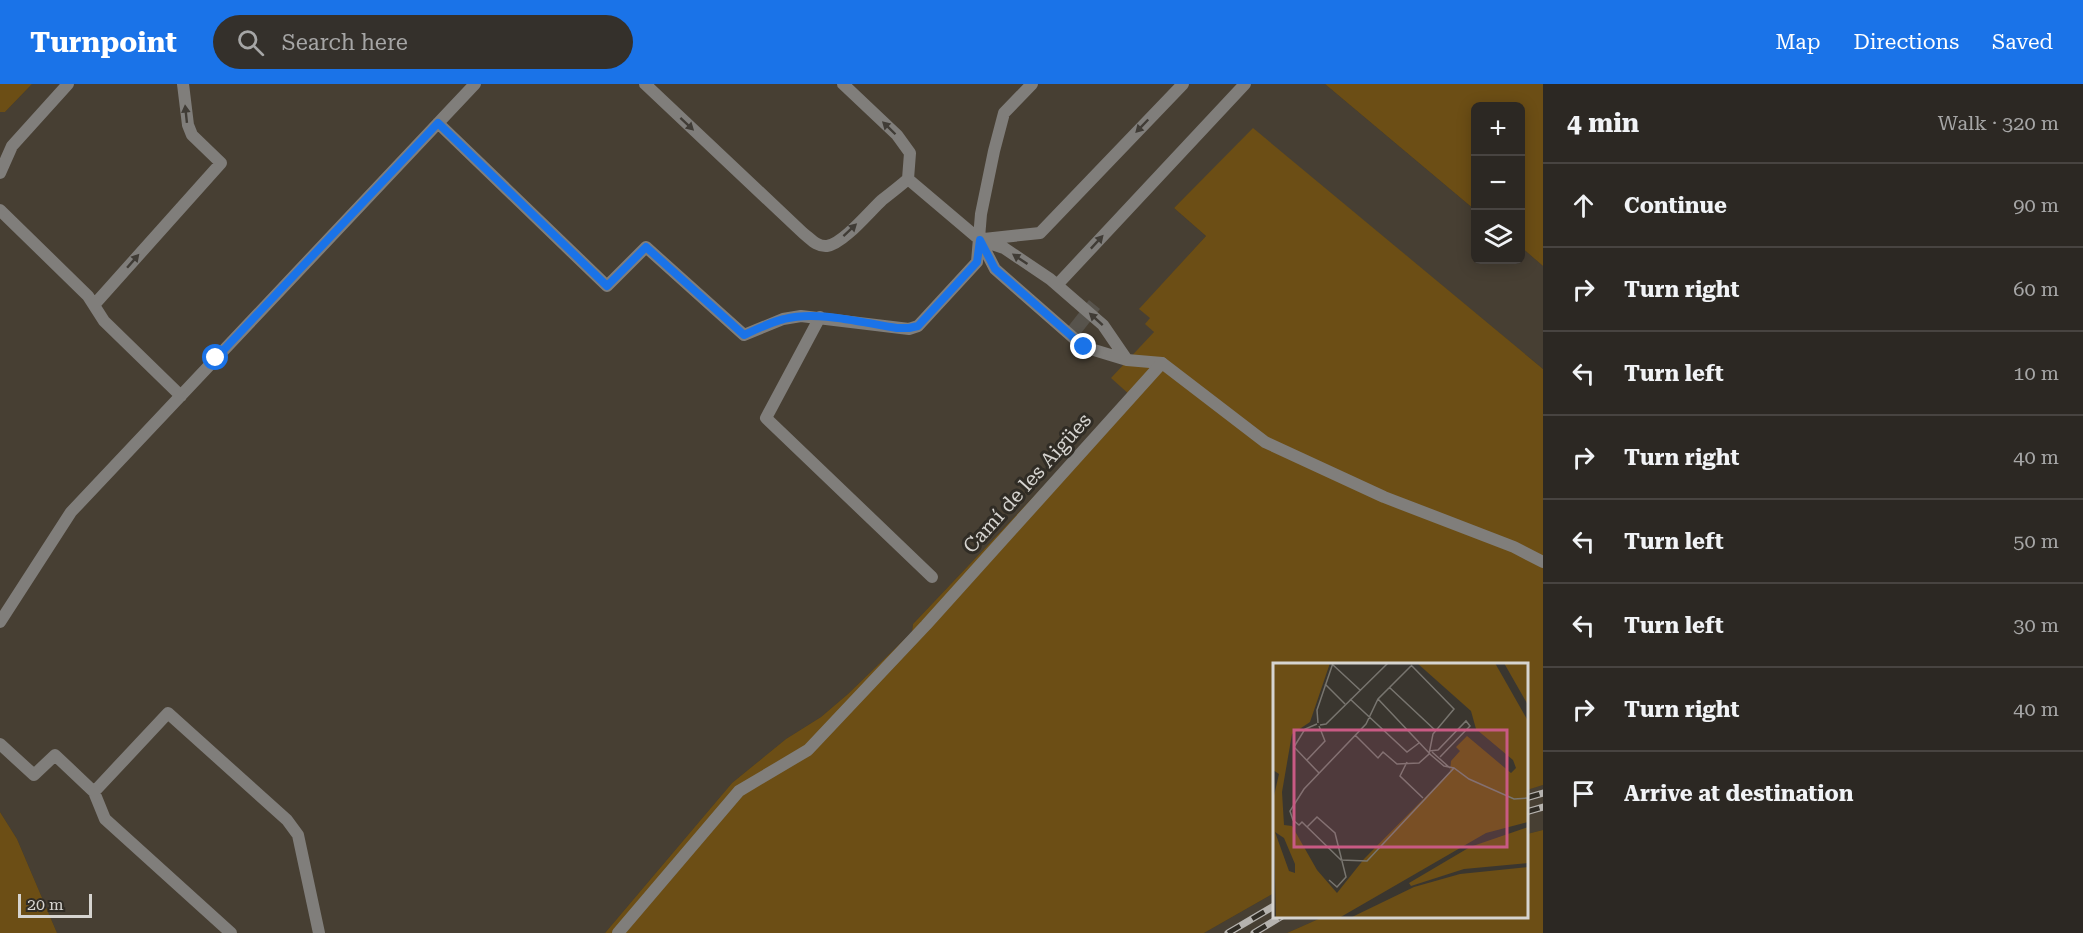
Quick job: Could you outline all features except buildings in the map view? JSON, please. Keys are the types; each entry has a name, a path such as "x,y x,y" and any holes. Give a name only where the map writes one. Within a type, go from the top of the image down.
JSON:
{"street":[{"path":"0,173 12,146 68,84"},
{"path":"94,305 221,163 192,135 188,125 183,84"},
{"path":"0,622 71,512 475,84"},
{"path":"645,84 817,245 834,244 908,179 910,153 897,135 843,84"},
{"path":"980,240 1040,233 1183,84"},
{"path":"1057,285 1245,84"},
{"path":"438,123 607,286 646,247 744,335 783,319 801,316 909,328 918,326 977,262 981,214 994,151 1005,113 1026,86"},
{"path":"908,179 980,240 1004,248 1057,285 1103,325 1127,360"},
{"path":"0,210 88,296 104,321 181,396"},
{"path":"980,240 995,269 1084,347 1127,360 1162,363 1265,442 1384,496 1514,547 1543,562"},
{"path":"820,317 766,418 932,577"},
{"name":"Camí de les Aigües","path":"618,933 739,791 808,750 926,625 1162,363"},
{"path":"94,792 168,713 287,820 298,835 319,933"},
{"path":"0,744 34,775 55,755 94,792 105,819 231,933"}],"shaded area":[{"path":"0,84 32,84 5,112 0,112"},
{"path":"32,84 1325,84 1471,207 1471,264 1525,264 1525,250 1543,266 1543,369 1253,129 1174,208 1206,236 1140,309 1151,318 1154,332 1130,395 913,624 912,632 821,717 786,739 732,783 605,933 57,933 17,839 0,812 0,112 5,112"},
{"path":"1325,84 1543,84 1543,266 1525,250 1525,102 1471,102 1471,207"},
{"path":"1253,128 1543,369 1543,785 1528,790 1528,663 1273,663 1273,894 1204,933 605,933 732,783 786,739 821,717 912,632 913,624 1130,395 1111,378 1154,332 1145,324 1150,318 1139,309 1206,236 1174,208"},
{"path":"1543,785 1543,830 1528,834 1528,789"},
{"path":"0,812 17,839 57,933 0,933"},
{"path":"1543,830 1543,933 1287,933 1321,918 1528,918 1528,834"},
{"path":"1273,894 1273,918 1321,918 1287,933 1204,933"}],"railway":[{"path":"1528,797 1543,793"},
{"path":"1528,811 1543,807"},
{"path":"1228,933 1273,907"},
{"path":"1254,933 1279,918"}],"route":[{"path":"216,358 438,123 607,286 646,247 744,335 783,319 801,316 897,328 918,326 977,262 980,240 995,269 1084,347"}]}
